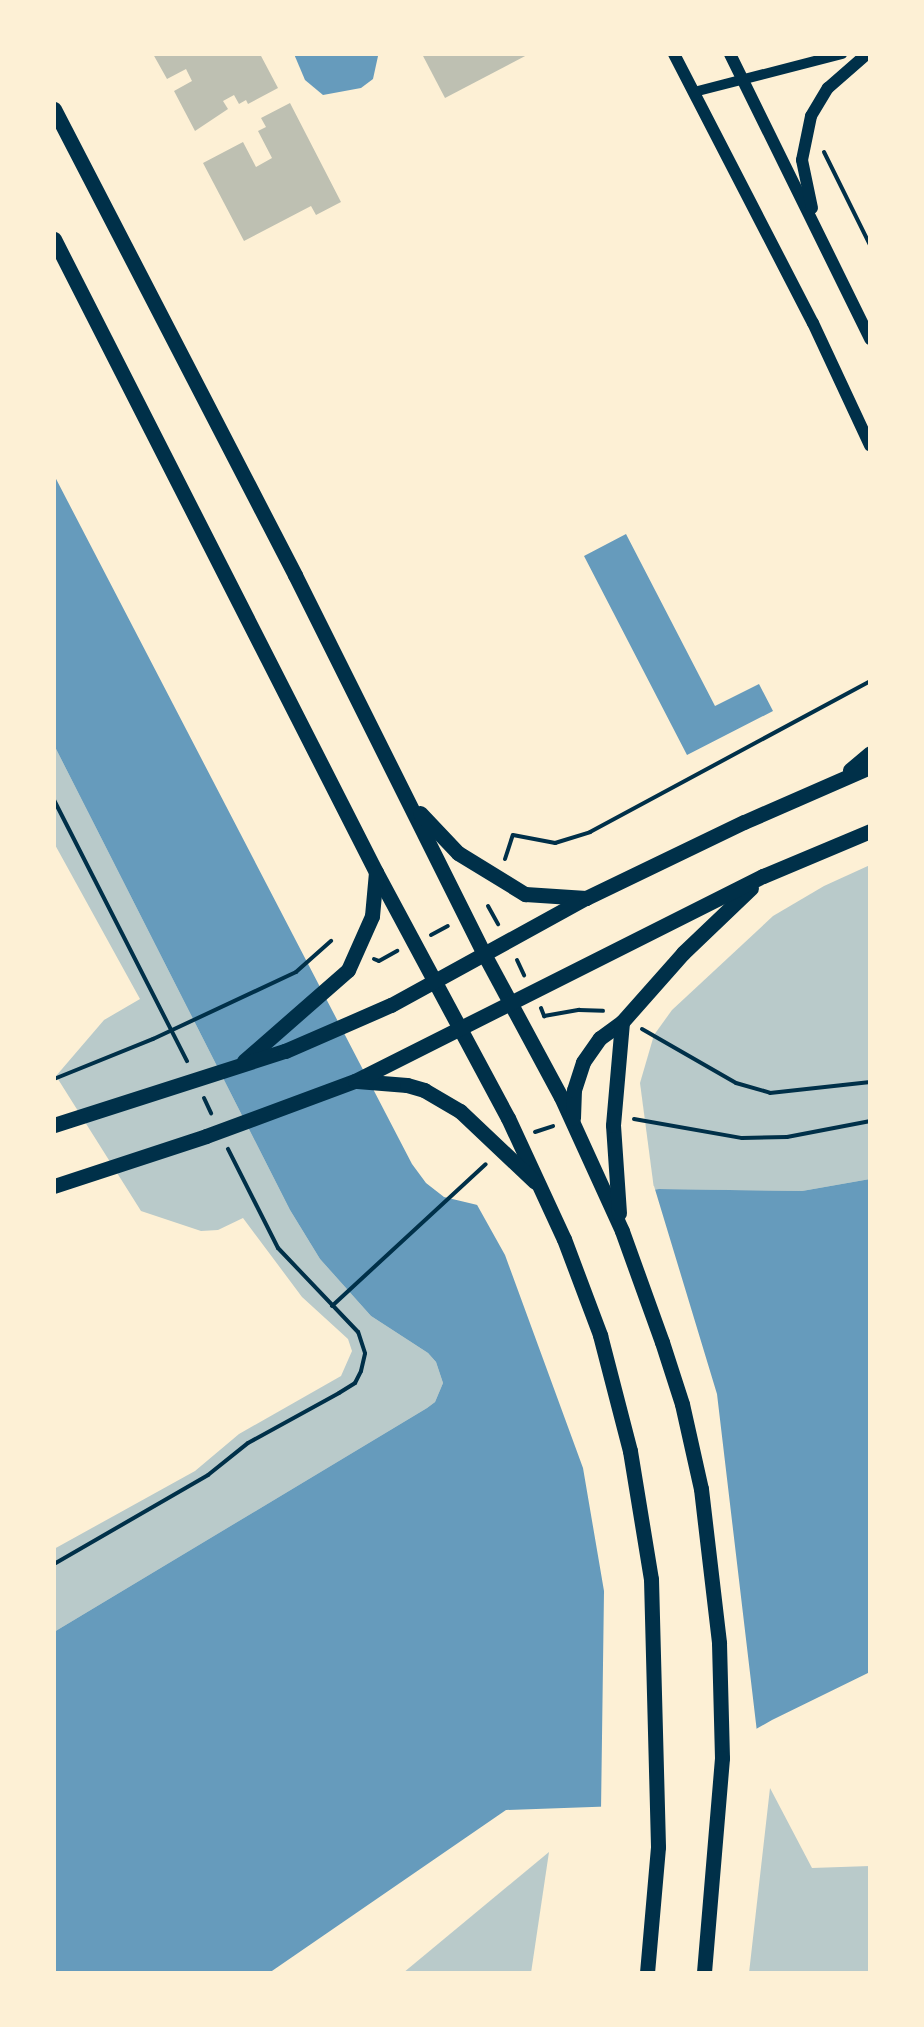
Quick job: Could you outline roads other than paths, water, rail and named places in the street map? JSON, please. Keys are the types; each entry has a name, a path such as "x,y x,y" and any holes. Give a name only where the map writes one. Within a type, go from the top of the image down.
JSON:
{"main road":[{"path":"676,54 813,323 870,445"},
{"path":"730,54 816,224 870,339"},
{"path":"816,224 802,160 811,116 828,88 867,54"},
{"path":"54,109 410,802 484,954 561,1097 567,1122 622,1231 682,1404 701,1489 719,1643 722,1758 704,1973"},
{"path":"54,239 376,872 462,1027 542,1188 578,1274 613,1381 630,1451 651,1579 658,1847 647,1973"},
{"path":"843,776 870,753"},
{"path":"54,1125 285,1051 391,1005 586,898 843,776 870,767"},
{"path":"410,802 458,853 525,894 586,898"},
{"path":"54,1186 206,1136 355,1081 417,1052 509,1001 764,876 870,831"},
{"path":"237,1066 348,970 359,952 372,916 376,872"},
{"path":"567,1122 583,1062 600,1038 622,1022 683,953 764,876"},
{"path":"622,1022 613,1125 622,1231"},
{"path":"355,1081 407,1085 424,1090 460,1112 542,1188"}],"street":[{"path":"694,92 741,78 842,54"}],"water":[{"path":"294,54 377,54 378,56 373,79 361,88 323,95 305,80"},
{"path":"54,475 412,1164 426,1183 444,1197 490,1208 659,1189 802,1191 870,1179 870,1672 772,1720 620,1806 506,1810 269,1973 54,1973 54,1632 427,1408 435,1402 443,1383 436,1362 428,1353 371,1316 320,1259 290,1210 54,745"},
{"path":"626,534 715,706 759,684 773,711 687,755 584,556"}]}
